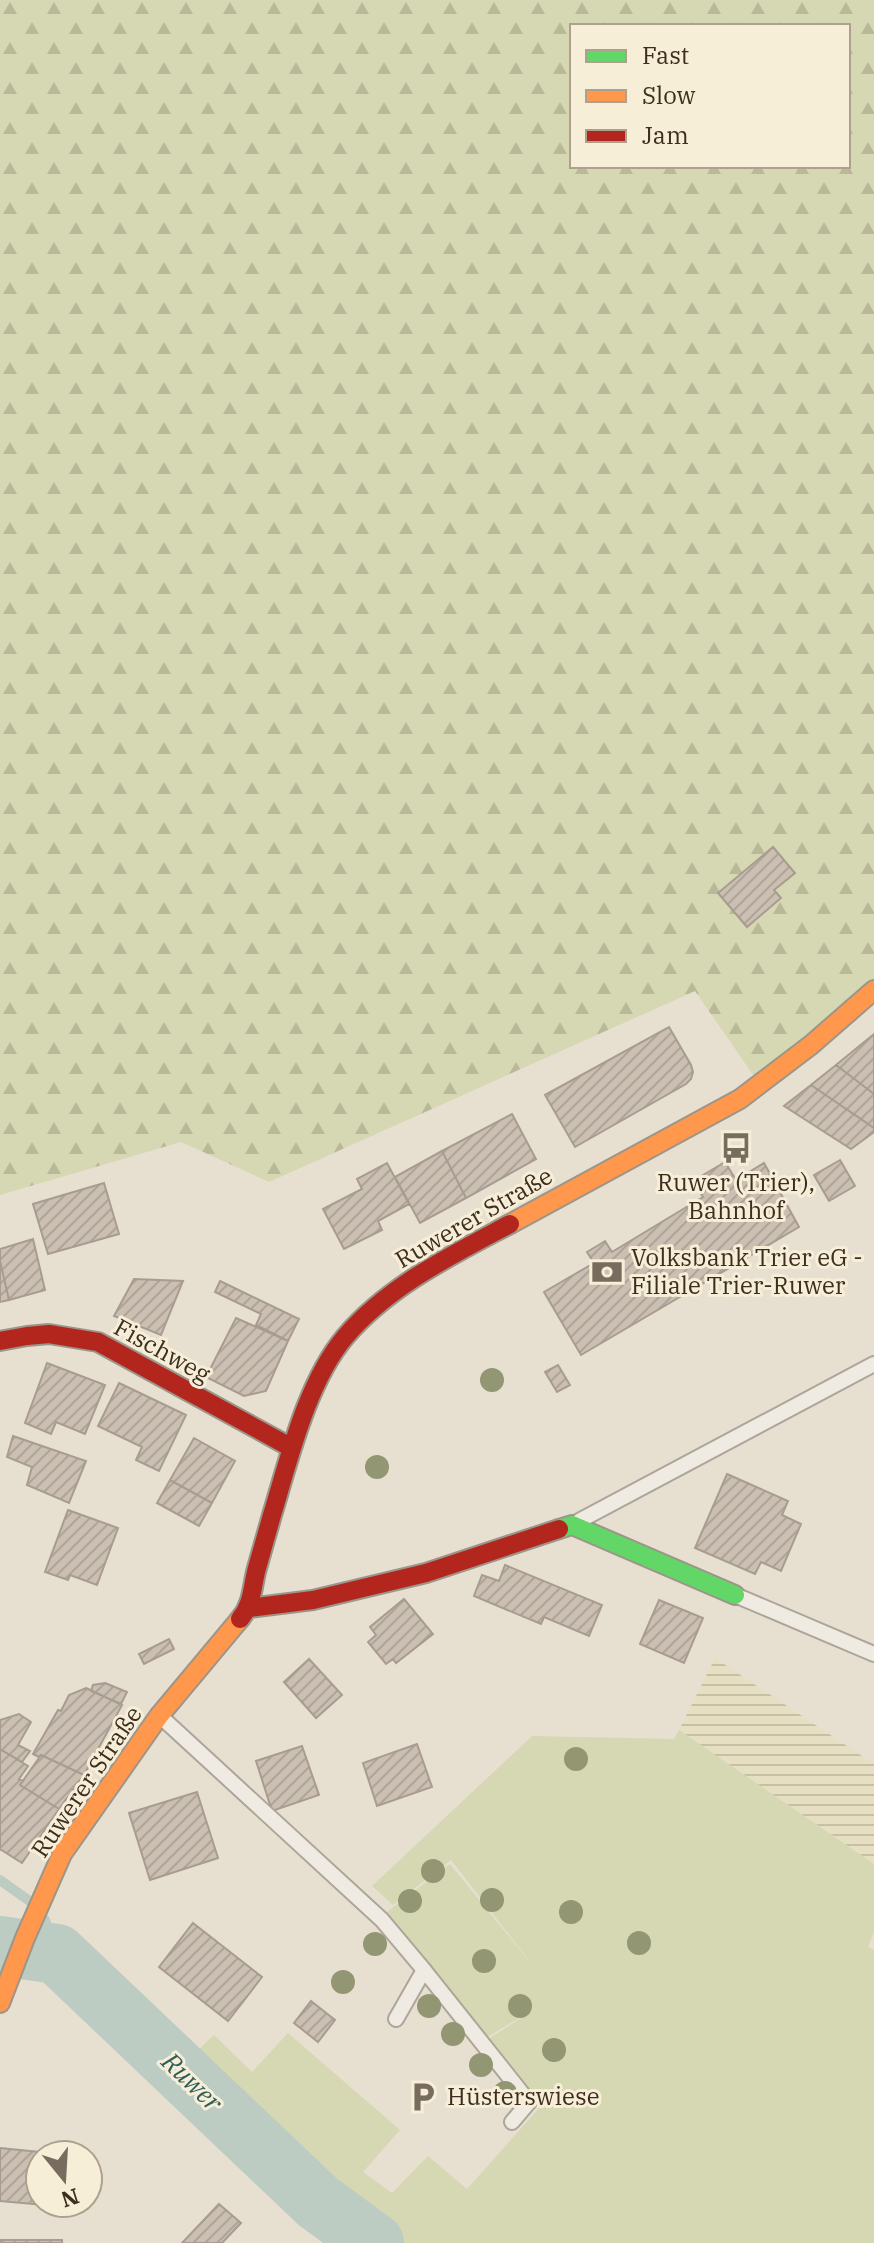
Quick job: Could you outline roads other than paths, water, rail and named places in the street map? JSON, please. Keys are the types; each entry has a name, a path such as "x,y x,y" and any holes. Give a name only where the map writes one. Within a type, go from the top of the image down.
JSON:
{"main road":[{"name":"Ruwerer Straße","path":"0,2003 62,1854 159,1716 249,1608 256,1572 292,1448 326,1365 344,1338 401,1286 740,1099 811,1045 874,990"},
{"name":"Fischweg","path":"0,1341 29,1334 65,1334 98,1342 292,1448"},
{"path":"249,1608 313,1600 426,1573 572,1525 735,1595"}],"lane":[{"path":"572,1525 874,1364"},
{"path":"735,1595 874,1654"},
{"path":"159,1716 382,1920 529,2102 512,2122"},
{"path":"396,2019 424,1970"}],"waterway":[{"path":"0,1880 31,1902"},
{"path":"45,1920 57,1954"},
{"name":"Ruwer","path":"0,1946 57,1954 318,2202 374,2243"}],"place":[{"name":"Ruwer (Trier), Bahnhof","path":"736,1148"},
{"name":"Volksbank Trier eG - Filiale Trier-Ruwer","path":"607,1272"},
{"name":"Hüsterswiese","path":"423,2097"}]}
